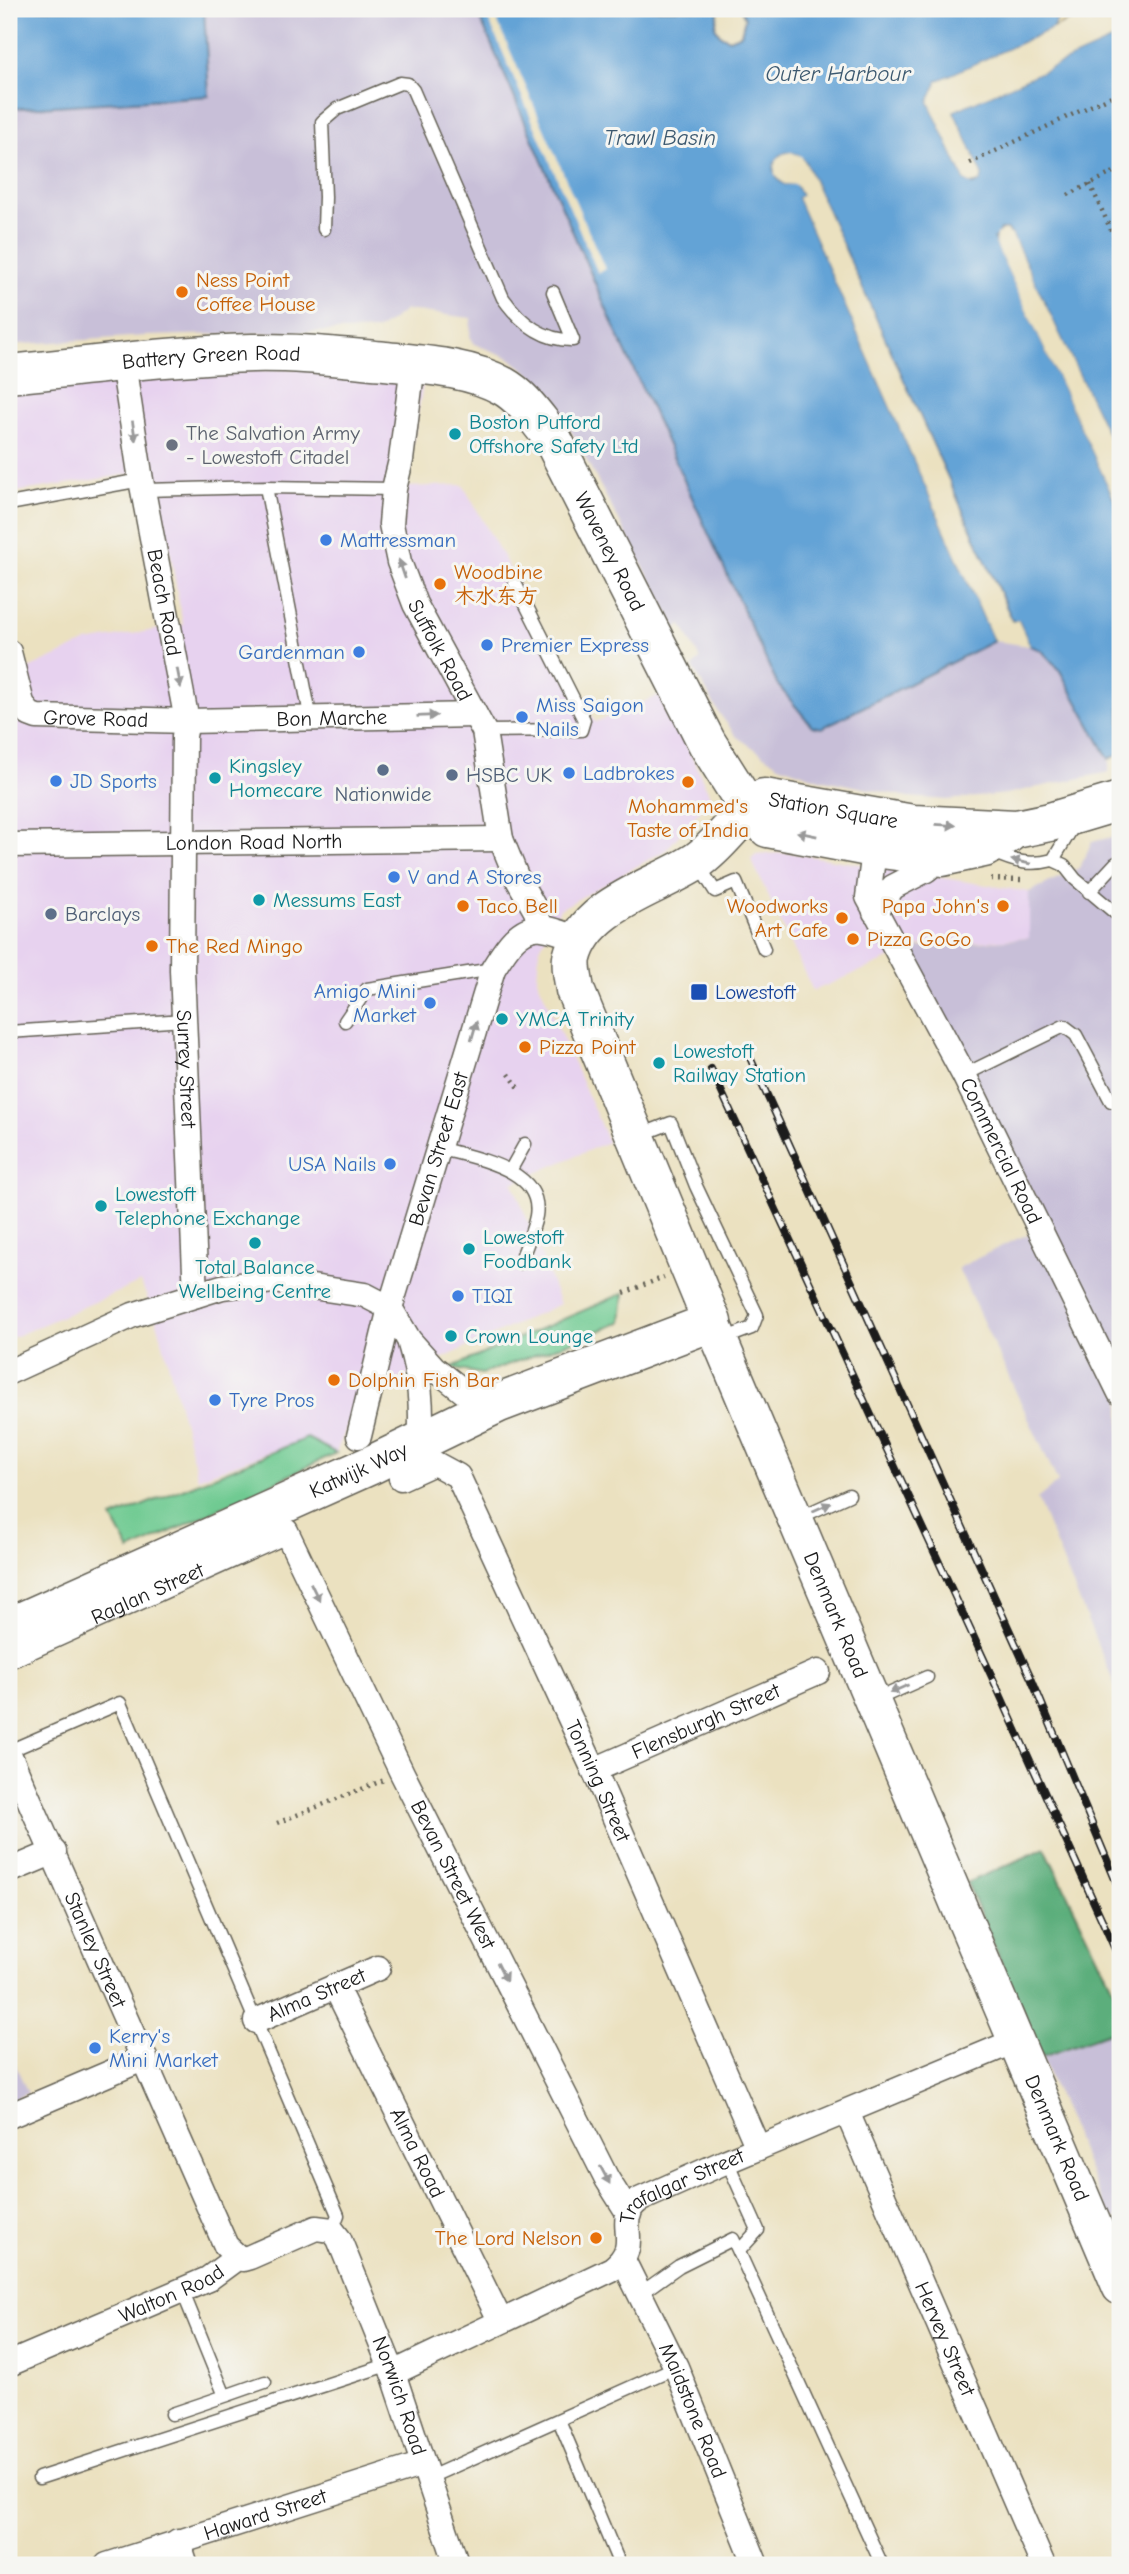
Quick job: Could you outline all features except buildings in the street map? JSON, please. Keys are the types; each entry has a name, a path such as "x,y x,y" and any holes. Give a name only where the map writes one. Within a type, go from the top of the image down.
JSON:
{"highway":[{"name":"Battery Green Road","path":"9,374 251,353 299,353 413,364"},
{"name":"Waveney Road","path":"413,364 473,374 505,387 524,403 551,436 707,743 748,808"},
{"name":"Station Square","path":"579,939 592,924 615,906 695,862 715,847 748,808 764,797 942,856 993,851"},
{"path":"993,851 1082,812 1119,801"},
{"name":"Station Square","path":"876,832 913,824 993,851"},
{"name":"Denmark Road","path":"579,939 571,961 575,990 716,1331"},
{"name":"Katwijk Way","path":"9,1627 421,1442 499,1403 716,1331"}],"street":[{"name":"Beach Road","path":"123,363 142,485 187,721 184,736 184,843"},
{"name":"Suffolk Road","path":"413,364 391,524 399,562 415,604 482,728 501,839 516,876 536,911 540,927"},
{"name":"Grove Road","path":"9,652 22,703 29,714 37,717 187,721"},
{"name":"Bon Marche","path":"187,721 311,720 482,728"},
{"name":"Commercial Road","path":"876,832 868,897 964,1075 1120,1393"},
{"name":"London Road North","path":"9,845 501,839"},
{"name":"Surrey Street","path":"184,843 182,970 196,1294"},
{"path":"875,912 893,887 926,870 942,856"},
{"path":"540,927 579,939"},
{"name":"Bevan Street East","path":"359,1436 390,1308 492,969 516,938 528,929 540,927"},
{"path":"9,1372 133,1315 222,1287 273,1281 365,1295 390,1308 409,1340 434,1368 463,1391 499,1403"},
{"name":"Denmark Road","path":"716,1331 1120,2287"},
{"path":"409,1340 418,1371 423,1408 421,1442"},
{"name":"Tonning Street","path":"401,1478 434,1464 458,1476 594,1770 758,2148"},
{"name":"Raglan Street","path":"9,1656 286,1531"},
{"name":"Bevan Street West","path":"286,1531 402,1773 607,2179 629,2214"},
{"name":"Flensburgh Street","path":"594,1770 818,1672"},
{"name":"Stanley Street","path":"9,1752 226,2246 238,2257"},
{"path":"9,1871 54,1852"},
{"name":"Alma Street","path":"256,2021 379,1968"},
{"name":"Alma Road","path":"335,1986 500,2320"},
{"name":"Trafalgar Street","path":"391,2368 612,2269 623,2260 629,2249 626,2221 639,2200 1015,2041"},
{"path":"9,2116 145,2058"},
{"name":"Hervey Street","path":"847,2112 1043,2565"},
{"name":"Walton Road","path":"9,2364 208,2279 238,2257 250,2257 316,2228 325,2227 332,2230"},
{"name":"Norwich Road","path":"332,2230 339,2239 391,2368 457,2565"},
{"name":"Maidstone Road","path":"623,2260 676,2367 756,2565"},
{"name":"Haward Street","path":"107,2565 178,2541 425,2471"},
{"path":"178,2541 186,2565"}],"lane":[{"path":"324,229 322,122 327,114 337,109 400,83 408,84 413,90 503,298 525,324 538,332 551,338 573,340 553,292"},
{"path":"9,504 142,485 394,489"},
{"path":"266,487 311,720"},
{"path":"482,728 581,730 584,720 515,583"},
{"path":"1082,812 1059,863 1120,917"},
{"name":"Station Square","path":"993,851 1009,859 1034,865 1059,863"},
{"path":"1090,892 1115,863 1120,861"},
{"path":"695,862 715,891 736,882 764,949"},
{"path":"345,1021 367,989 492,969"},
{"path":"9,1032 184,1020"},
{"path":"964,1075 1064,1026 1076,1035 1111,1101 1120,1103"},
{"path":"636,1136 671,1123 696,1185 757,1315 752,1328 716,1331"},
{"path":"510,1169 525,1144"},
{"path":"439,1148 510,1169 524,1181 535,1198 536,1215 520,1263"},
{"path":"794,1519 849,1495"},
{"path":"872,1702 927,1677"},
{"path":"9,1752 120,1703 338,2215 332,2230"},
{"path":"727,2161 758,2230 739,2252"},
{"path":"641,2293 679,2266 733,2239 882,2565"},
{"path":"182,2290 225,2396"},
{"path":"425,2471 559,2420 676,2367"},
{"path":"39,2478 391,2368"},
{"path":"172,2414 265,2382"},
{"path":"559,2420 620,2565"}],"path":[{"path":"970,163 1120,92"},
{"path":"1068,195 1120,169"},
{"path":"1090,184 1120,250"},
{"path":"993,851 1038,881 1052,876 1059,863"},
{"path":"509,1074 519,1088"},
{"path":"624,1293 691,1266"},
{"path":"277,1823 402,1773"}],"shaded area":[{"path":"204,9 481,9 611,320 777,684 812,726 822,728 994,641 1030,646 1041,650 1059,669 1109,759 1109,772 1006,794 947,800 909,797 819,779 779,765 737,737 719,713 693,667 700,659 682,625 676,628 553,397 510,358 474,344 470,336 471,318 406,310 378,330 145,336 9,345 9,109 209,96"},
{"path":"306,368 423,384 405,487 463,485 595,722 663,694 711,798 666,850 560,909 539,950 537,979 608,1142 513,1183 560,1304 359,1397 336,1453 307,1438 198,1478 159,1328 141,1282 9,1339 9,675 22,672 87,642 183,625 156,470 9,493 9,389 140,377"},
{"path":"1120,835 1120,1698 1037,1499 1058,1482 958,1268 1016,1239 1050,1227 906,952 915,948 1029,938 1029,892 1079,868 1092,842"},
{"path":"791,853 1029,892 1029,938 920,946 813,991 751,859 756,854"},
{"path":"1120,2029 1120,2216 1110,2220 1042,2058"},
{"path":"9,2051 28,2093 9,2101"}],"green space":[{"path":"624,1293 621,1322 482,1374 450,1368"},
{"path":"307,1438 336,1453 130,1551 112,1518"},
{"path":"1045,1848 1120,2003 1120,2029 1042,2057 967,1883"}],"sand":[{"path":"1040,9 1094,9 1034,37"}],"water":[{"path":"9,9 204,9 209,96 9,109"},
{"path":"476,9 719,9 715,27 720,35 729,39 741,34 745,18 741,9 1063,9 1052,29 938,81 929,102 965,180 973,185 980,182 982,174 953,111 1120,36 1120,461 1012,235 1007,230 1000,230 994,239 1120,511 1120,754 1109,759 1059,669 1041,650 1030,646 1018,620 1013,622 805,162 798,155 791,153 779,158 774,170 784,184 796,184 802,196 798,198 994,641 822,728 812,726 777,684 611,320"}],"pier":[{"path":"484,9 492,9 605,269 598,273"},
{"path":"1057,27 1054,33 941,83 933,102 968,178 975,181 978,173 950,109 1120,33 1120,36 953,111 982,174 980,182 970,184 965,180 929,102 938,81"},
{"path":"791,152 801,156 805,162 1012,622 1018,620 1030,646 1025,645 1016,625 1009,624 802,164 795,157 784,157 778,165 778,174 785,181 798,182 805,194 802,199 997,642 994,641 798,198 802,195 796,185 784,184 775,175 774,166 777,159"},
{"path":"1004,230 1012,235 1120,461 1120,464 1117,462 1009,237 1002,234 998,237 998,242 1120,503 1120,511 995,243 996,234"}],"railway":[{"path":"747,1051 1031,1678 1120,1891"},
{"path":"711,1069 1120,1960"}],"place":[{"name":"Ness Point Coffee House","path":"182,292"},
{"name":"Boston Putford Offshore Safety Ltd","path":"455,434"},
{"name":"The Salvation Army - Lowestoft Citadel","path":"172,445"},
{"name":"Mattressman","path":"326,540"},
{"name":"Woodbine 木水东方","path":"440,584"},
{"name":"Premier Express","path":"487,645"},
{"name":"Gardenman","path":"359,652"},
{"name":"Miss Saigon Nails","path":"522,717"},
{"name":"Nationwide","path":"383,770"},
{"name":"Ladbrokes","path":"569,773"},
{"name":"HSBC UK","path":"452,775"},
{"name":"Kingsley Homecare","path":"215,778"},
{"name":"JD Sports","path":"56,781"},
{"name":"Mohammed's Taste of India","path":"688,782"},
{"name":"V and A Stores","path":"394,877"},
{"name":"Messums East","path":"259,900"},
{"name":"Taco Bell","path":"463,906"},
{"name":"Papa John's","path":"1003,906"},
{"name":"Barclays","path":"51,914"},
{"name":"Woodworks Art Cafe","path":"842,918"},
{"name":"Pizza GoGo","path":"853,939"},
{"name":"The Red Mingo","path":"152,946"},
{"name":"Lowestoft","path":"699,992"},
{"name":"Amigo Mini Market","path":"430,1003"},
{"name":"YMCA Trinity","path":"502,1019"},
{"name":"Pizza Point","path":"525,1047"},
{"name":"Lowestoft Railway Station","path":"659,1063"},
{"name":"USA Nails","path":"390,1164"},
{"name":"Lowestoft Telephone Exchange","path":"101,1206"},
{"name":"Total Balance Wellbeing Centre","path":"255,1243"},
{"name":"Lowestoft Foodbank","path":"469,1249"},
{"name":"TIQI","path":"458,1296"},
{"name":"Crown Lounge","path":"451,1336"},
{"name":"Dolphin Fish Bar","path":"334,1380"},
{"name":"Tyre Pros","path":"215,1400"},
{"name":"Kerry's Mini Market","path":"95,2048"},
{"name":"The Lord Nelson","path":"596,2238"}],"water label":[{"name":"Outer Harbour","path":"838,73"},
{"name":"Trawl Basin","path":"660,137"}]}
